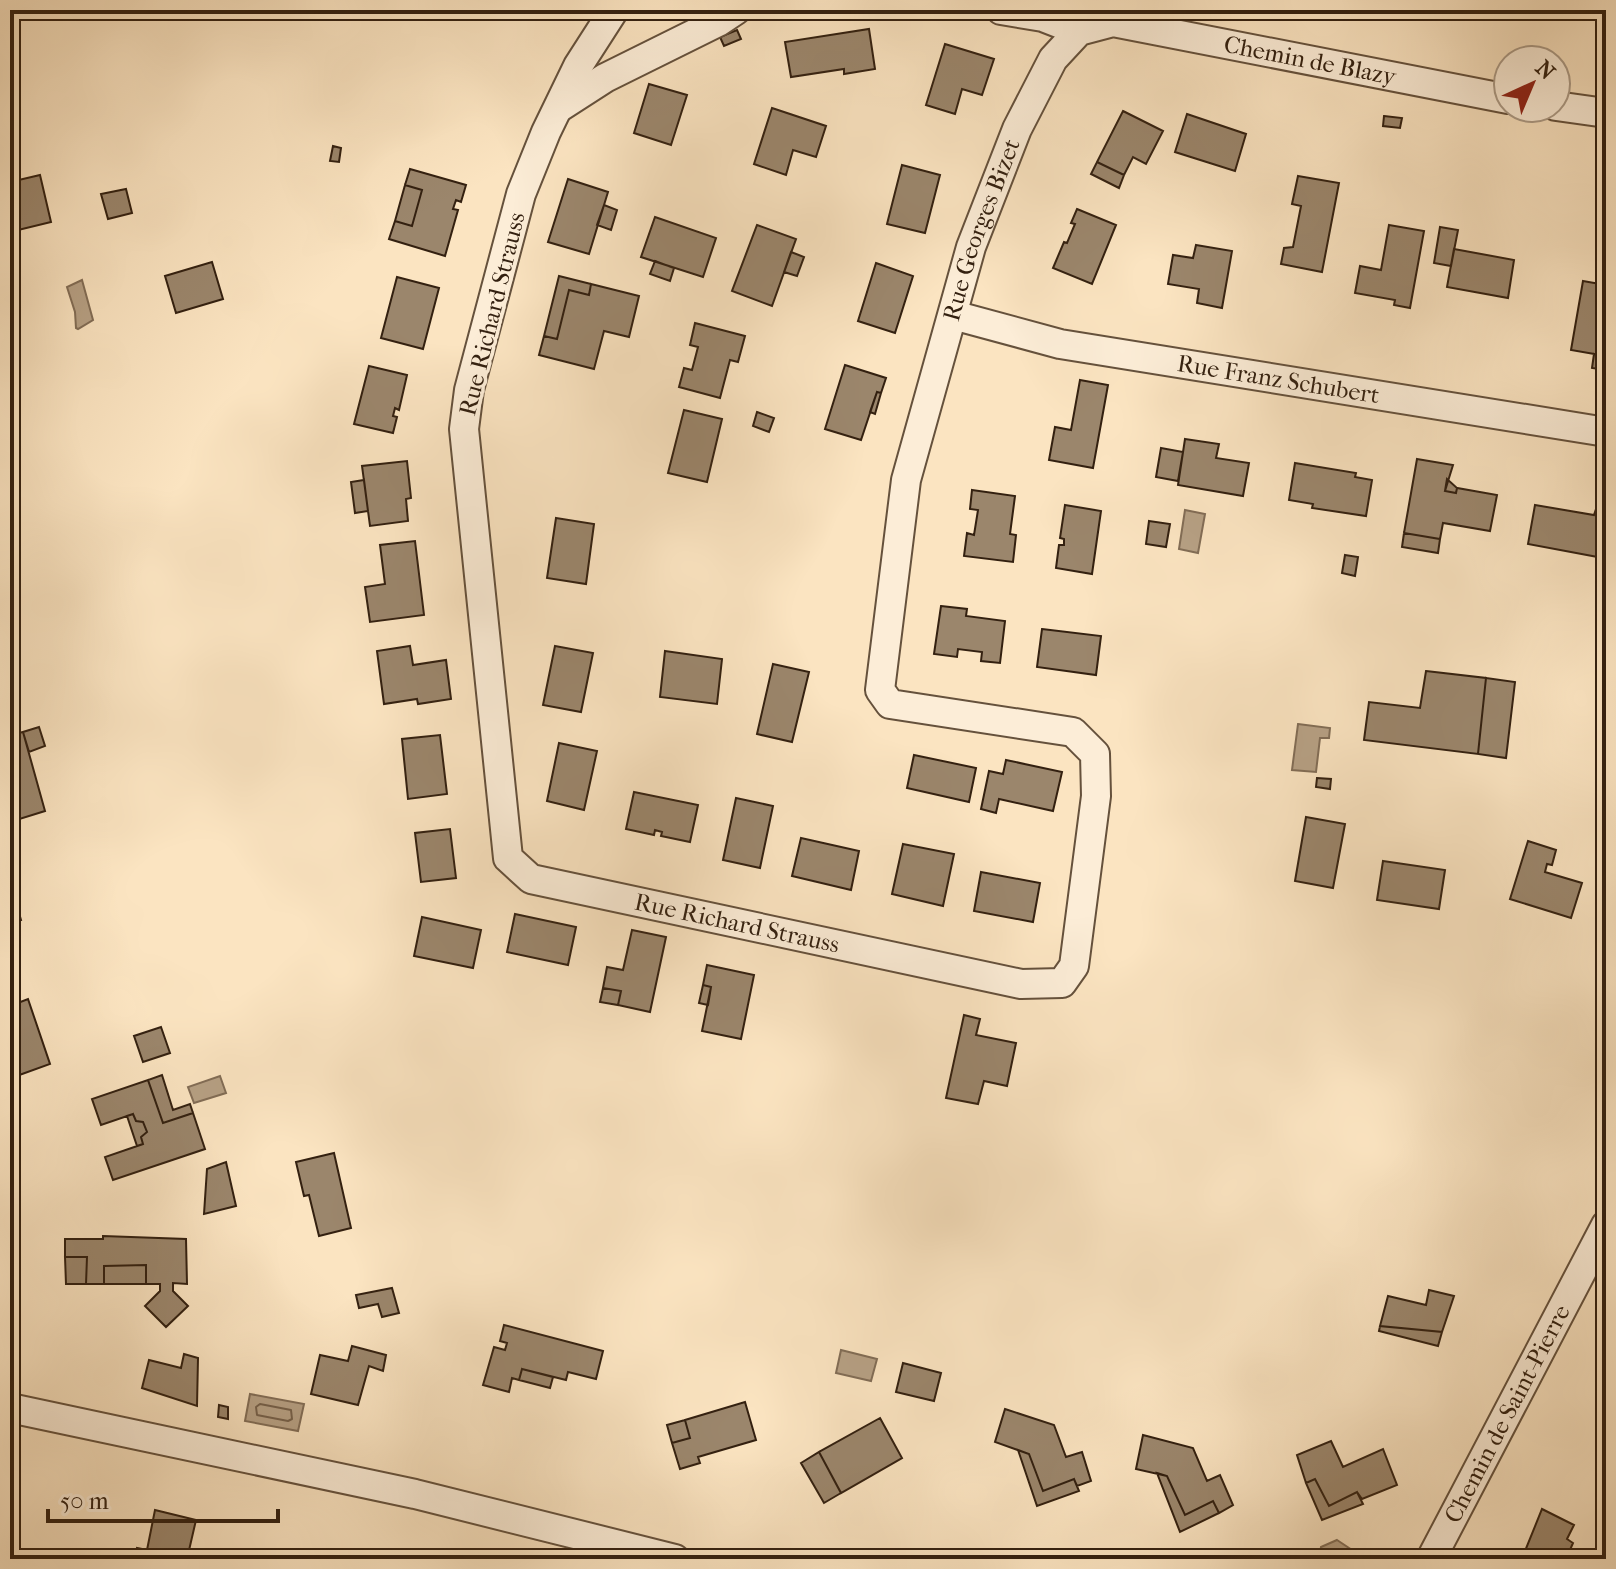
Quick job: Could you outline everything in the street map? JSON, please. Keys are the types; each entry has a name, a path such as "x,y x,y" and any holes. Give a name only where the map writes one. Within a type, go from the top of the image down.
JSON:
{"street":[{"name":"Rue Richard Strauss","path":"614,10 578,66 521,194 469,390 464,429 508,858 531,879 1021,984 1062,983 1074,966 1096,796 1095,754 1073,732 890,704 880,690 906,480"},
{"path":"560,107 605,78 736,10"},
{"path":"1001,10 1043,17 1079,31"},
{"name":"Chemin de Blazy","path":"1079,31 1113,22 1492,96"},
{"name":"Rue Georges Bizet","path":"906,480 971,247 1017,129 1053,59 1079,31"},
{"path":"1572,108 1606,113"},
{"name":"Rue Franz Schubert","path":"953,315 1060,344 1606,432"},
{"name":"Chemin de Saint-Pierre","path":"1431,1559 1606,1225"},
{"path":"10,1408 415,1494 675,1559"}],"water":[{"path":"82,280 93,320 78,329 67,287"},
{"path":"1185,510 1205,514 1198,553 1179,549"},
{"path":"1298,724 1330,728 1329,738 1320,738 1316,772 1292,770"},
{"path":"220,1076 226,1093 194,1103 188,1087"},
{"path":"841,1350 877,1359 871,1381 836,1373"},
{"path":"250,1394 304,1404 298,1431 245,1421"},
{"path":"1337,1540 1352,1550 1351,1559 1319,1559 1321,1547"}],"building":[{"path":"869,29 875,69 844,74 844,69 791,77 785,42"},
{"path":"737,30 741,39 724,46 720,37"},
{"path":"945,44 994,59 982,95 962,89 955,114 926,105"},
{"path":"649,84 687,95 671,145 634,133"},
{"path":"772,108 826,126 816,157 793,150 786,175 754,164"},
{"path":"1123,111 1163,131 1146,164 1133,157 1124,175 1097,162"},
{"path":"1187,114 1246,134 1235,171 1175,152"},
{"path":"1384,116 1402,118 1400,128 1383,126"},
{"path":"333,146 341,148 339,162 330,161"},
{"path":"1097,162 1124,175 1119,188 1091,174"},
{"path":"902,165 940,175 925,233 887,224"},
{"path":"410,169 466,185 461,202 456,200 453,209 458,210 445,256 389,239 395,221 412,226 422,190 405,185"},
{"path":"40,175 51,222 10,232 10,182"},
{"path":"1298,176 1339,183 1322,272 1281,264 1284,248 1293,247 1301,206 1292,204"},
{"path":"568,179 608,192 589,254 548,242"},
{"path":"405,185 422,190 412,226 395,221"},
{"path":"126,189 132,213 108,219 101,194"},
{"path":"604,205 617,210 611,230 597,225"},
{"path":"1077,209 1116,225 1092,284 1053,268 1075,224 1071,223"},
{"path":"655,217 716,238 703,277 641,257"},
{"path":"757,225 796,239 772,306 732,291"},
{"path":"1389,225 1424,231 1410,308 1394,305 1395,300 1355,293 1360,266 1381,270"},
{"path":"1440,227 1458,230 1451,266 1434,263"},
{"path":"1196,245 1232,251 1222,308 1197,303 1199,289 1168,284 1173,255 1193,258"},
{"path":"1454,249 1514,260 1508,298 1447,287"},
{"path":"791,252 804,257 797,276 784,272"},
{"path":"655,261 674,268 670,281 650,274"},
{"path":"212,262 223,299 176,313 165,276"},
{"path":"876,263 913,276 895,333 858,321"},
{"path":"559,276 591,284 589,295 569,290 557,339 544,336"},
{"path":"397,277 439,288 423,349 381,338"},
{"path":"1583,281 1606,285 1606,356 1571,350"},
{"path":"591,284 639,296 629,337 604,331 594,369 539,355 544,336 557,339 569,290 589,295"},
{"path":"695,323 745,336 738,362 730,360 720,398 679,387 684,368 692,370 698,347 690,345"},
{"path":"1594,354 1606,356 1606,370 1592,368"},
{"path":"845,365 886,378 881,393 877,392 861,440 825,429"},
{"path":"369,366 407,375 399,410 395,408 393,416 397,417 393,433 354,424"},
{"path":"1080,380 1108,385 1093,468 1049,460 1055,427 1071,430"},
{"path":"877,392 881,393 875,414 870,412"},
{"path":"684,410 722,419 707,482 668,473"},
{"path":"757,412 774,418 769,432 753,426"},
{"path":"1185,439 1219,444 1216,458 1249,463 1243,496 1178,485"},
{"path":"1161,448 1183,452 1178,481 1156,477"},
{"path":"1417,459 1453,465 1445,491 1456,493 1457,488 1497,495 1490,531 1443,523 1440,539 1404,533"},
{"path":"407,461 411,498 406,499 408,521 370,526 362,466"},
{"path":"1295,463 1356,473 1355,477 1372,480 1366,516 1312,508 1313,504 1289,500"},
{"path":"1447,479 1457,488 1456,493 1445,491"},
{"path":"364,480 368,511 355,513 351,482"},
{"path":"972,490 1015,496 1010,534 1016,535 1013,562 964,556 967,533 974,535 978,510 970,509"},
{"path":"1065,505 1101,511 1092,574 1056,568 1059,545 1064,545 1064,539 1060,538"},
{"path":"1535,505 1594,515 1596,509 1606,512 1603,558 1528,544"},
{"path":"556,518 594,524 586,584 547,578"},
{"path":"1149,521 1170,524 1166,547 1146,544"},
{"path":"1404,533 1440,539 1438,553 1402,547"},
{"path":"415,541 424,615 370,622 365,587 385,584 380,545"},
{"path":"1345,555 1358,557 1355,576 1342,573"},
{"path":"941,606 967,609 966,616 1005,621 1000,663 981,661 982,652 958,649 957,657 934,654"},
{"path":"1042,629 1101,636 1096,675 1037,667"},
{"path":"410,646 413,665 446,660 451,699 418,704 417,699 384,704 377,651"},
{"path":"555,646 593,653 581,712 543,705"},
{"path":"665,651 722,659 717,704 660,697"},
{"path":"773,664 809,672 792,742 757,734"},
{"path":"1426,671 1486,678 1478,754 1364,740 1369,702 1420,708"},
{"path":"1486,678 1515,682 1506,758 1478,754"},
{"path":"39,727 45,746 29,752 23,732"},
{"path":"23,732 45,811 10,822 10,735"},
{"path":"440,735 447,794 408,799 402,739"},
{"path":"559,743 597,751 584,810 547,801"},
{"path":"914,755 976,768 969,802 907,788"},
{"path":"1006,760 1062,772 1053,811 999,799 996,813 981,809 989,771 1003,774"},
{"path":"1317,778 1331,779 1330,789 1316,787"},
{"path":"634,792 698,805 690,842 661,836 662,832 655,830 654,835 626,829"},
{"path":"736,798 773,806 760,868 723,860"},
{"path":"1306,817 1345,824 1333,888 1295,881"},
{"path":"450,829 456,878 421,882 415,833"},
{"path":"801,838 859,851 851,890 792,876"},
{"path":"1528,841 1556,850 1552,865 1547,864 1545,872 1582,883 1571,918 1510,899"},
{"path":"903,844 954,854 943,906 892,894"},
{"path":"1383,861 1445,870 1439,909 1377,900"},
{"path":"981,872 1040,883 1033,922 974,911"},
{"path":"10,881 21,920 10,923"},
{"path":"515,914 576,927 568,965 507,952"},
{"path":"422,917 481,930 473,968 414,956"},
{"path":"632,930 666,937 650,1012 618,1005 621,991 603,988 607,967 623,970"},
{"path":"707,965 754,975 741,1039 702,1031 711,987 703,985"},
{"path":"703,985 711,987 708,1005 699,1003"},
{"path":"603,988 621,991 618,1005 600,1002"},
{"path":"28,999 50,1064 11,1078 10,1006"},
{"path":"964,1015 980,1019 976,1035 1016,1043 1007,1086 984,1081 978,1104 946,1098"},
{"path":"161,1027 170,1053 143,1062 134,1036"},
{"path":"162,1075 173,1110 190,1104 193,1113 163,1123 148,1080"},
{"path":"148,1080 163,1123 193,1113 205,1149 113,1180 105,1157 143,1144 141,1137 147,1132 143,1122 136,1121 133,1114 101,1125 92,1099"},
{"path":"133,1114 136,1121 143,1122 147,1132 141,1137 143,1144 137,1146 127,1116"},
{"path":"334,1153 351,1228 319,1236 309,1195 304,1196 296,1162"},
{"path":"226,1162 236,1206 204,1214 207,1169"},
{"path":"103,1236 186,1239 187,1284 173,1283 173,1291 188,1306 166,1327 145,1306 160,1291 160,1284 146,1284 146,1265 104,1266 104,1284 86,1284 87,1257 65,1257 65,1239 103,1239"},
{"path":"65,1257 87,1257 86,1284 66,1284"},
{"path":"146,1265 146,1284 104,1284 104,1266"},
{"path":"392,1288 399,1313 382,1317 378,1304 359,1308 356,1295"},
{"path":"1429,1290 1454,1296 1442,1332 1380,1326 1388,1296 1426,1305"},
{"path":"504,1325 603,1351 596,1379 568,1372 566,1380 522,1369 519,1380 512,1378 509,1392 483,1385 494,1347 505,1350 507,1343 500,1341"},
{"path":"1380,1326 1442,1332 1438,1346 1379,1331"},
{"path":"352,1346 386,1355 383,1371 369,1366 358,1405 311,1394 320,1355 348,1361"},
{"path":"184,1354 198,1358 197,1406 142,1388 149,1360 181,1368"},
{"path":"903,1363 941,1373 934,1401 896,1392"},
{"path":"522,1369 553,1377 550,1388 519,1380"},
{"path":"745,1402 756,1440 698,1457 700,1463 680,1469 672,1443 690,1438 685,1420"},
{"path":"219,1405 228,1407 228,1419 218,1417"},
{"path":"1005,1409 1054,1425 1066,1457 1082,1452 1091,1481 1077,1486 1074,1479 1043,1491 1029,1454 995,1442"},
{"path":"880,1418 902,1458 841,1493 819,1452"},
{"path":"685,1420 690,1438 672,1443 667,1425"},
{"path":"1143,1435 1193,1448 1207,1481 1220,1475 1233,1505 1219,1513 1213,1501 1185,1515 1167,1476 1136,1469"},
{"path":"1331,1441 1343,1467 1383,1449 1397,1485 1362,1499 1357,1492 1329,1506 1315,1479 1306,1483 1297,1455"},
{"path":"1018,1450 1029,1454 1043,1491 1074,1479 1079,1491 1037,1506"},
{"path":"819,1452 841,1493 824,1503 801,1463"},
{"path":"1157,1473 1167,1476 1185,1515 1213,1501 1219,1513 1180,1532"},
{"path":"1315,1479 1329,1506 1357,1492 1363,1504 1322,1520 1306,1483"},
{"path":"1542,1509 1574,1525 1567,1539 1573,1543 1566,1559 1529,1559 1523,1556"},
{"path":"155,1510 196,1520 187,1559 135,1559 137,1548 147,1550"}]}
